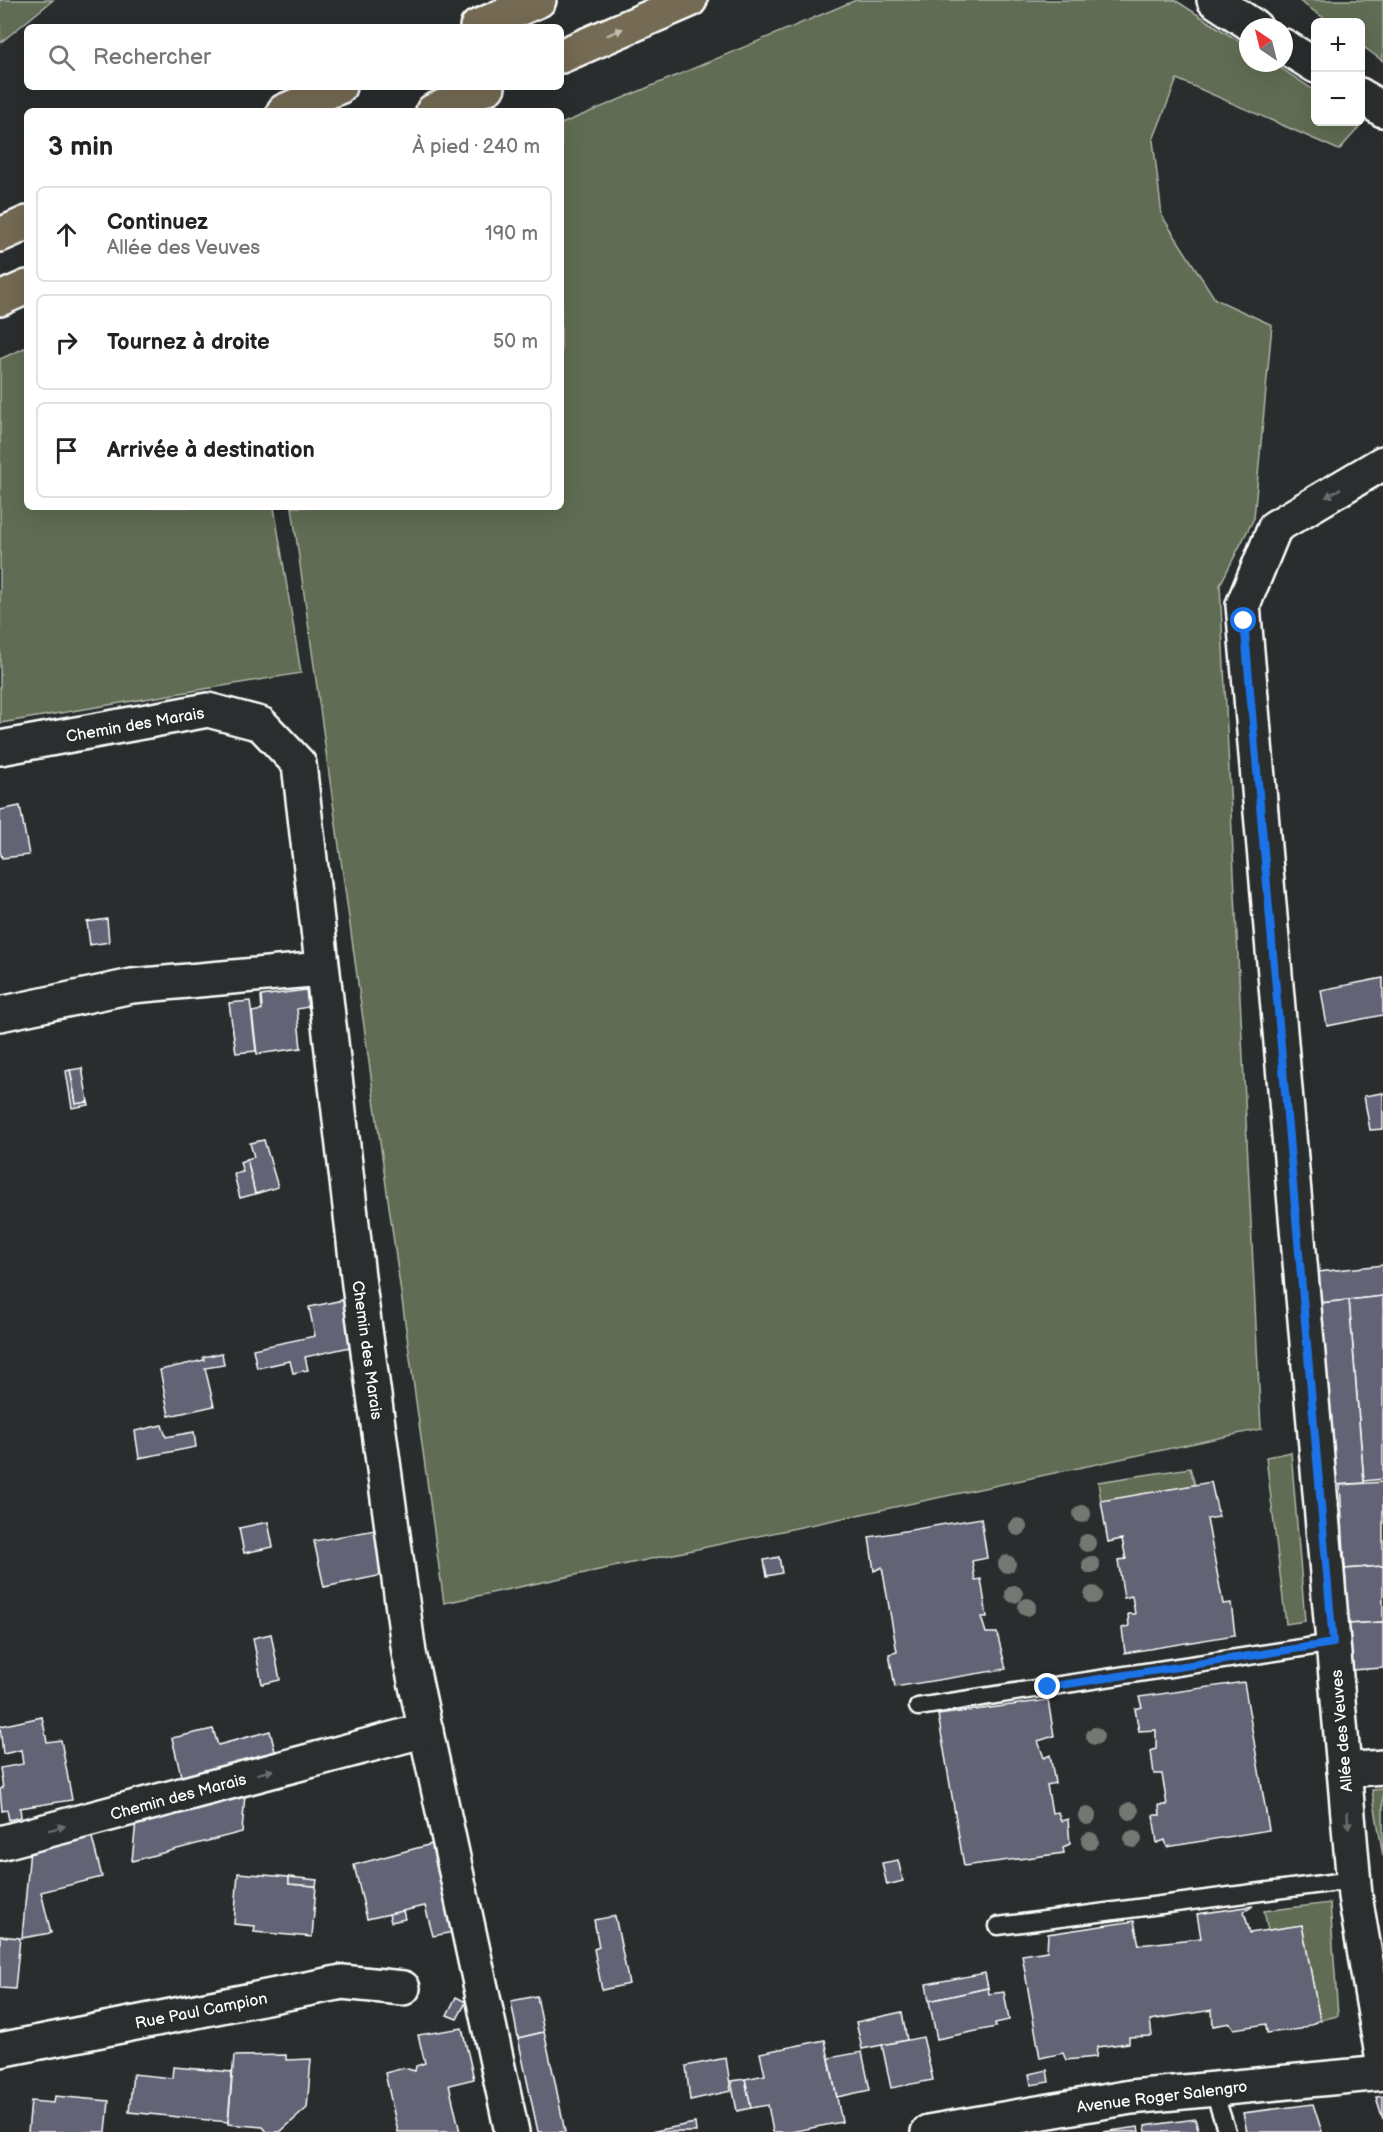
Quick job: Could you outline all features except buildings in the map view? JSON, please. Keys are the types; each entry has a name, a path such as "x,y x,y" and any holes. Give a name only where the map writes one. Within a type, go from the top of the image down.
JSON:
{"highway":[{"path":"484,24 539,0"},
{"path":"564,55 690,0"},
{"path":"291,108 332,90"},
{"path":"440,108 481,90"},
{"path":"0,235 24,224"},
{"path":"0,299 24,288"}],"street":[{"path":"1214,0 1242,18"},
{"path":"1293,52 1311,63"},
{"path":"1365,98 1383,110"},
{"name":"Allée des Veuves","path":"1376,2070 1353,1880 1243,605 1275,527 1383,463"},
{"name":"Chemin des Marais","path":"0,748 208,710 261,724 298,764 359,1285 409,1653 512,2132"},
{"path":"0,1014 132,986 322,969"},
{"name":"Chemin des Marais","path":"0,1843 426,1730"},
{"path":"1344,1770 1383,1767"},
{"name":"Rue Paul Campion","path":"0,2050 342,1982 403,1988"},
{"name":"Avenue Roger Salengro","path":"928,2132 1131,2097 1376,2070"}],"lane":[{"path":"918,1707 1333,1643"},
{"path":"998,1926 1353,1880"},
{"path":"1213,2089 1227,2132"}],"green space":[{"path":"0,0 53,0 0,43"},
{"path":"856,0 1175,0 1239,41 1239,72 1286,72 1311,88 1311,126 1360,126 1339,150 1177,79 1153,140 1162,216 1215,299 1272,325 1254,518 1220,585 1261,1429 444,1603 292,510 564,510 564,123"},
{"path":"1298,0 1383,0 1383,61 1365,48 1365,18 1324,18"},
{"path":"24,348 24,510 274,510 301,673 0,723 0,359"},
{"path":"1291,1452 1305,1621 1286,1624 1266,1457"},
{"path":"1190,1468 1195,1485 1101,1501 1098,1482"},
{"path":"1383,1789 1383,1856 1372,1790"},
{"path":"1330,1903 1338,2016 1320,2020 1302,1925 1268,1930 1264,1911"}],"route":[{"path":"1048,1687 1333,1643 1244,621"}]}
